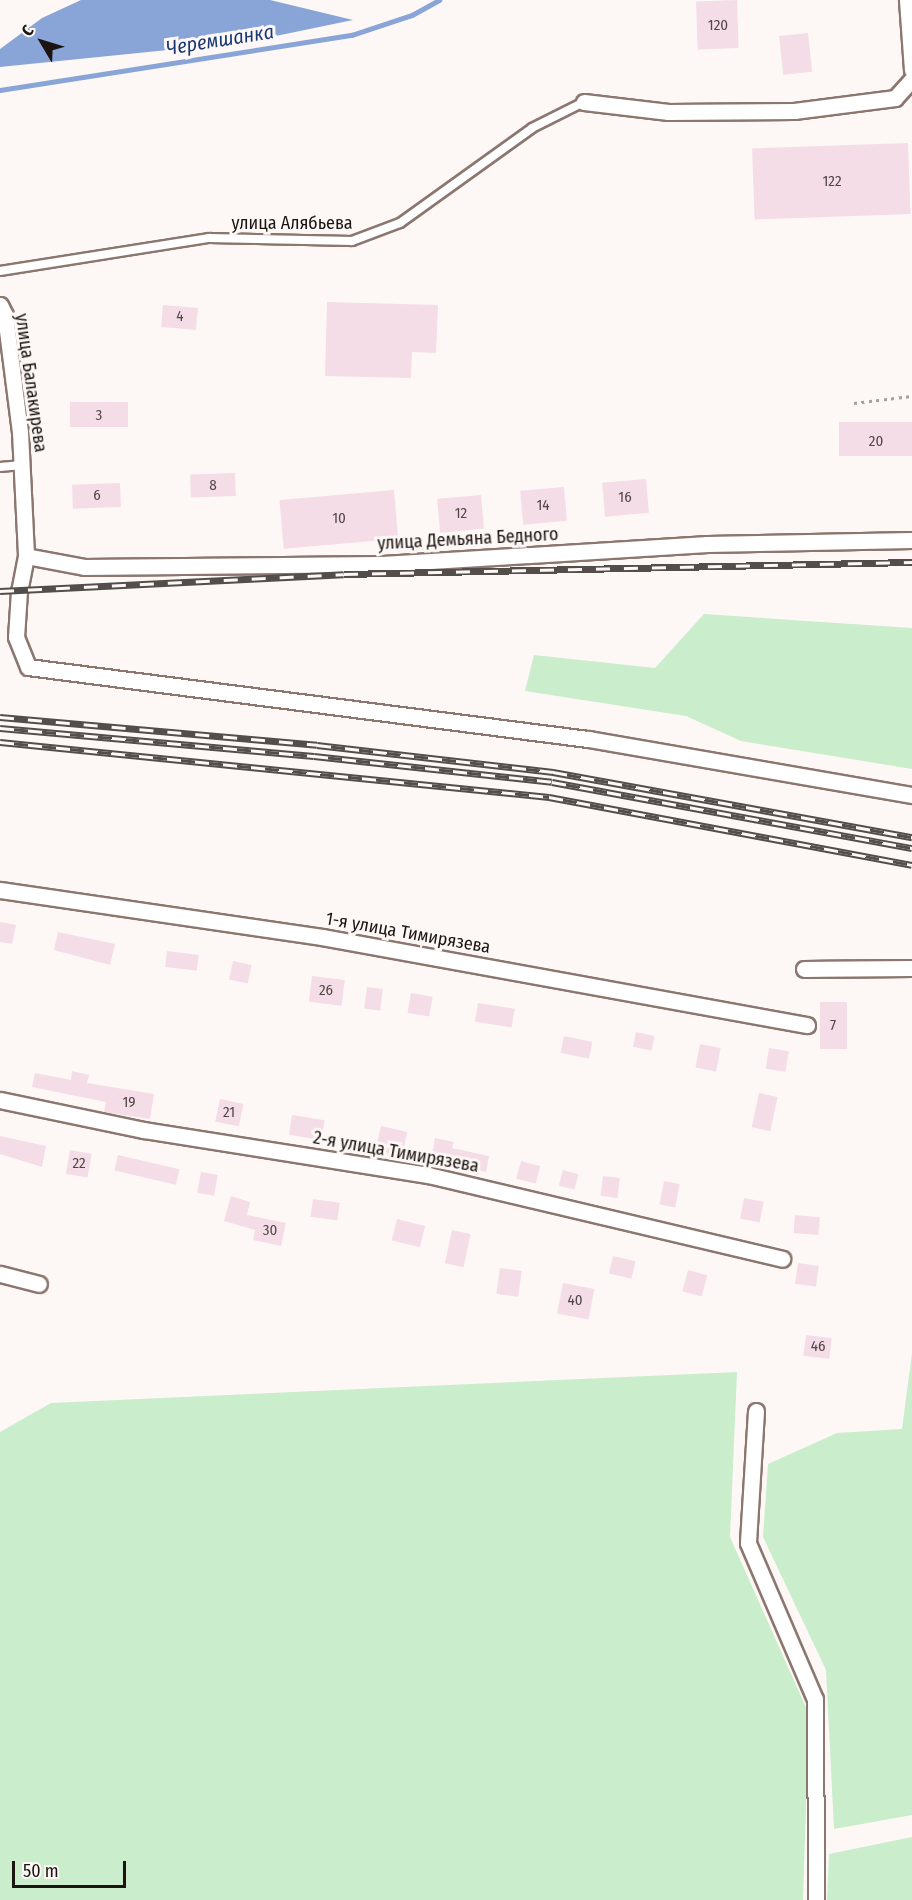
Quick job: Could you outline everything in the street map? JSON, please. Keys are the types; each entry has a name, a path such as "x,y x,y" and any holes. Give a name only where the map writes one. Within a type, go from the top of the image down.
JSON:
{"street":[{"path":"907,0 912,70"},
{"path":"584,102 668,112 794,111 895,99 912,79"},
{"name":"улица Балакирева","path":"0,305 5,315 22,465 26,556 19,591 16,637 28,668 588,739 912,795"},
{"name":"улица Демьяна Бедного","path":"26,556 84,567 382,564 707,544 912,540"},
{"name":"1-я улица Тимирязева","path":"0,890 322,938 807,1025"},
{"path":"804,969 912,968"},
{"name":"2-я улица Тимирязева","path":"0,1100 144,1130 428,1174 782,1259"},
{"path":"0,1274 39,1284"},
{"path":"756,1411 748,1543 815,1699 816,1900"}],"lane":[{"name":"улица Алябьева","path":"0,271 209,238 352,242 400,223 532,128 584,102"},
{"path":"0,467 22,465"}],"path":[{"path":"854,403 912,396"}],"green space":[{"path":"704,614 912,628 912,769 741,741 686,716 525,691 534,655 655,668"},
{"path":"912,1353 912,1815 834,1829 826,1670 763,1537 768,1464 837,1433 902,1429"},
{"path":"737,1372 730,1537 809,1714 803,1900 0,1900 0,1432 51,1403"},
{"path":"912,1837 912,1900 827,1900 829,1854"}],"water":[{"path":"81,0 270,0 353,20 247,42 0,67 0,49 42,18"}],"building":[{"path":"737,0 739,48 698,49 696,1"},
{"path":"808,33 812,72 783,75 779,36"},
{"path":"908,143 910,214 755,219 752,148"},
{"path":"327,302 438,305 436,353 412,352 411,378 325,376"},
{"path":"163,305 198,308 196,330 161,327"},
{"path":"70,402 128,402 128,427 70,427"},
{"path":"839,422 912,422 912,456 839,456"},
{"path":"235,473 236,496 191,498 190,475"},
{"path":"646,479 649,513 605,517 602,483"},
{"path":"120,483 121,507 73,509 72,485"},
{"path":"564,487 567,521 523,525 520,491"},
{"path":"394,490 398,539 284,549 279,500"},
{"path":"481,495 484,529 440,533 437,499"},
{"path":"0,922 16,925 12,944 0,942"},
{"path":"58,932 115,944 110,965 54,950"},
{"path":"167,951 199,955 197,971 165,967"},
{"path":"233,961 252,965 248,984 229,980"},
{"path":"312,976 345,980 342,1006 309,1002"},
{"path":"367,987 383,989 380,1011 364,1009"},
{"path":"411,993 433,997 429,1017 408,1013"},
{"path":"820,1002 847,1002 847,1049 820,1049"},
{"path":"478,1003 515,1009 512,1028 475,1022"},
{"path":"636,1032 655,1036 651,1051 633,1047"},
{"path":"564,1036 592,1042 589,1059 560,1053"},
{"path":"700,1044 721,1048 716,1072 695,1068"},
{"path":"769,1048 789,1051 785,1072 766,1069"},
{"path":"72,1071 89,1075 87,1083 154,1094 150,1119 104,1112 106,1102 32,1087 35,1073 71,1080"},
{"path":"759,1093 778,1097 770,1131 752,1127"},
{"path":"220,1099 243,1104 239,1126 215,1121"},
{"path":"292,1115 325,1120 321,1140 289,1135"},
{"path":"381,1126 407,1132 401,1157 375,1151"},
{"path":"0,1136 46,1146 42,1167 0,1154"},
{"path":"435,1138 454,1142 452,1148 489,1156 486,1172 431,1161"},
{"path":"70,1150 92,1154 87,1177 66,1174"},
{"path":"118,1155 179,1169 176,1185 114,1171"},
{"path":"521,1161 540,1166 536,1184 516,1178"},
{"path":"563,1170 578,1174 574,1190 559,1185"},
{"path":"201,1172 218,1175 214,1196 197,1193"},
{"path":"603,1176 620,1178 617,1198 601,1196"},
{"path":"664,1181 680,1184 675,1208 659,1205"},
{"path":"231,1196 250,1202 247,1215 286,1223 281,1246 253,1240 255,1230 224,1221"},
{"path":"744,1198 764,1202 760,1222 740,1219"},
{"path":"313,1199 340,1203 337,1221 310,1217"},
{"path":"795,1215 820,1217 818,1235 793,1233"},
{"path":"397,1219 425,1226 420,1247 392,1240"},
{"path":"452,1230 471,1234 464,1267 445,1263"},
{"path":"613,1256 635,1261 631,1279 609,1274"},
{"path":"798,1263 819,1266 816,1287 795,1284"},
{"path":"500,1268 522,1271 518,1297 496,1294"},
{"path":"688,1270 707,1275 702,1296 682,1291"},
{"path":"563,1283 594,1289 588,1320 557,1313"},
{"path":"806,1335 832,1338 829,1359 803,1356"}],"waterway":[{"name":"Черемшанка","path":"0,90 352,35 412,15 439,0"}],"railway":[{"path":"0,591 344,574 912,562"},
{"path":"0,717 317,745 553,772 912,837"},
{"path":"0,728 314,756 552,782 912,848"},
{"path":"0,742 549,797 912,865"}]}
